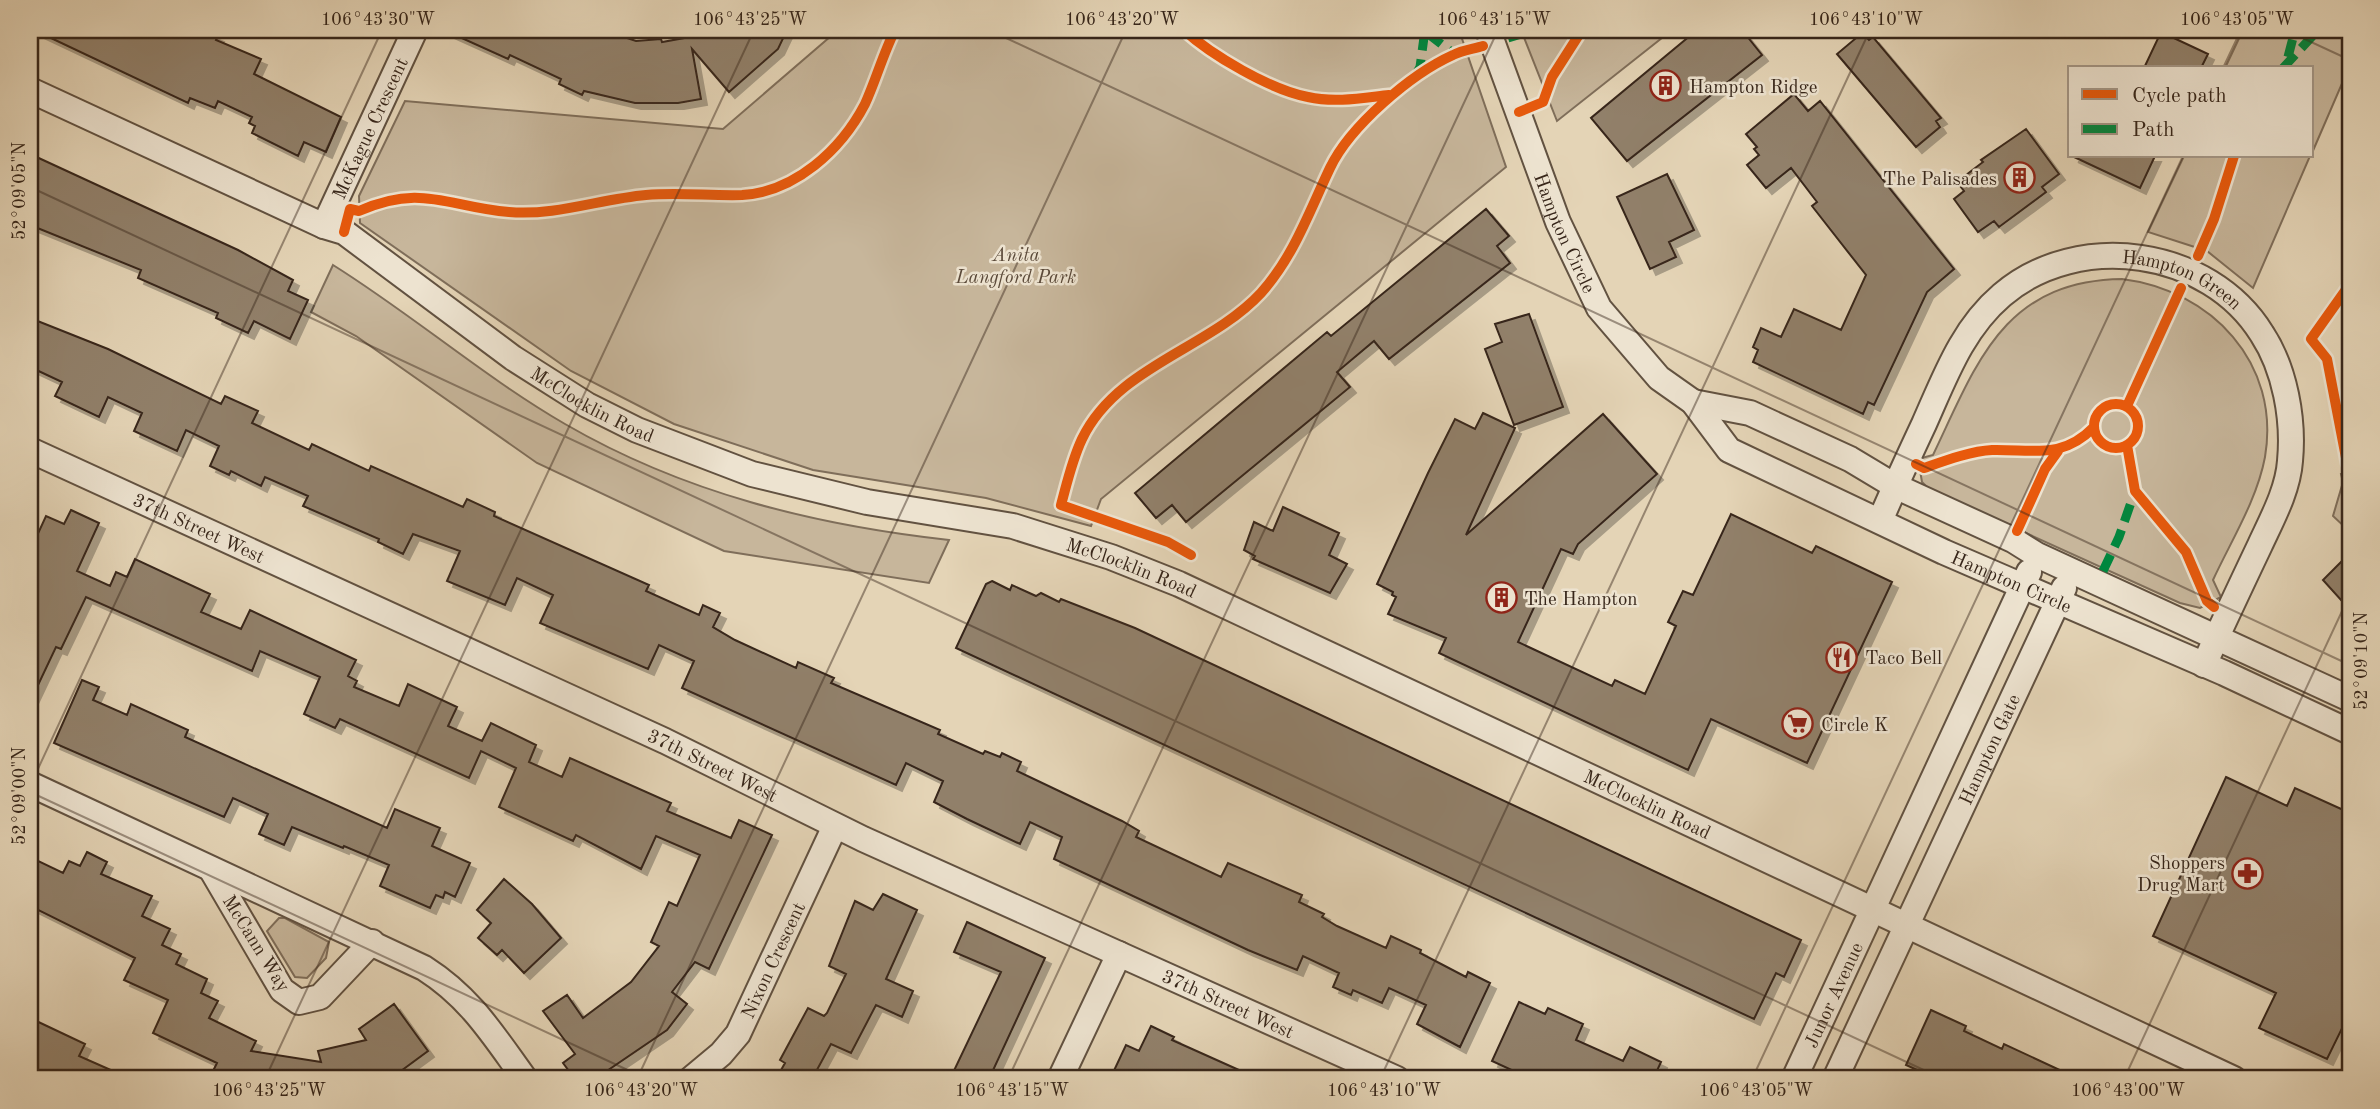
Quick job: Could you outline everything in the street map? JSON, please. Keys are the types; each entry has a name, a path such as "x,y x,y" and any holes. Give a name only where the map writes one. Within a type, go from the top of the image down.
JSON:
{"street":[{"name":"McKague Crescent","path":"324,226 415,30"},
{"name":"Hampton Circle","path":"1488,30 1558,222 1599,308 1658,378 1693,402 1729,450 2022,586 2350,732"},
{"name":"McClocklin Road","path":"30,90 324,226 344,232 361,248 549,383 637,430 703,457 816,492 1013,526 1111,557 1179,584 1873,909 1904,927 2234,1079"},
{"name":"Hampton Green","path":"1880,521 1960,344 1980,316 2003,294 2028,277 2088,256 2154,258 2189,273 2217,288 2248,314 2263,334 2277,363 2291,429 2290,464 2279,502 2204,665"},
{"name":"Hampton Circle","path":"1693,402 1749,413 1850,459 1895,486 2013,540 2037,555 2350,699"},
{"name":"37th Street West","path":"30,450 665,741 835,826 1396,1079"},
{"name":"Hampton Gate","path":"1873,909 2037,555"},
{"name":"Hampton Gate","path":"1904,927 2072,571"},
{"name":"McCann Way","path":"30,784 372,942 452,986 475,1009 525,1079"},
{"name":"Nixon Crescent","path":"691,1079 721,1054 738,1034 835,826"},
{"name":"McCann Way","path":"211,869 282,990 299,1002 310,1002 320,997 372,942"},
{"name":"Junor Avenue","path":"1794,1079 1873,909"},
{"name":"Junor Avenue","path":"1835,1079 1904,927"},
{"path":"1060,1079 1119,954"}],"green space":[{"name":"Anita Langford Park","path":"838,30 1459,30 1506,167 1101,499 1091,526 986,498 813,470 674,424 571,371 360,223 359,196 405,101 723,129"},
{"path":"1521,30 1672,30 1557,121"},
{"path":"2243,30 2350,30 2350,65 2314,148 2314,66 2226,66"},
{"path":"2183,158 2309,158 2253,288 2207,251 2148,232"},
{"path":"333,265 535,406 610,448 656,469 703,487 800,515 899,534 949,540 929,583 724,551 537,463 356,336 311,312"},
{"path":"2122,279 2154,286 2184,298 2211,315 2233,337 2250,362 2262,391 2267,423 2261,473 2250,505 2213,580 2221,597 2200,608 2180,603 1929,489 1922,482 1918,459 1933,455 1964,389 1999,333 2022,311 2048,294 2082,283"},
{"path":"2350,472 2350,532 2333,516 2343,482 2341,474"},
{"path":"279,918 285,918 329,942 326,958 307,978 295,977 267,931"}],"building":[{"path":"34,30 204,30 218,36 216,40 261,59 254,74 341,117 326,152 304,142 298,156 252,133 255,126 249,123 252,117 218,101 215,108 190,98 188,103"},
{"path":"444,30 603,30 636,41 661,39 662,42 729,30 787,30 778,49 729,92 692,49 701,99 678,103 635,103 584,91 582,95 559,84 561,79 510,55 508,59"},
{"name":"Hampton Ridge","path":"1697,30 1742,30 1762,55 1627,161 1591,118"},
{"path":"2161,32 2208,54 2202,66 2145,66"},
{"name":"The Palisades","path":"1862,33 1869,40 1873,37 1941,118 1936,121 1940,127 1916,147 1837,54"},
{"path":"1794,94 1808,111 1820,101 1954,269 1927,292 1874,405 1868,402 1863,414 1753,362 1758,350 1753,347 1761,328 1781,337 1794,309 1841,330 1866,275 1812,206 1817,202 1791,168 1766,188 1747,165 1759,155 1754,149 1757,147 1746,134"},
{"name":"The Palisades","path":"2026,129 2059,174 2042,187 2046,192 1999,227 1994,221 1978,232 1954,199 1964,191 1957,182 1983,162 1981,160"},
{"path":"30,154 238,250 293,280 288,291 308,300 290,339 254,321 248,333 216,318 218,313 138,278 141,270 30,225"},
{"path":"2076,158 2154,158 2140,188"},
{"path":"1667,174 1694,230 1669,242 1676,257 1650,269 1617,197"},
{"path":"1486,209 1509,236 1497,246 1510,263 1389,359 1374,341 1337,372 1350,387 1186,522 1172,505 1156,518 1135,493 1327,332 1331,336"},
{"path":"1529,314 1563,407 1514,425 1485,349 1502,342 1495,324"},
{"path":"30,318 108,349 221,404 225,396 258,411 252,423 309,450 312,444 369,471 371,466 463,507 467,499 495,512 494,516 649,585 646,591 699,615 703,605 720,613 713,627 735,640 796,668 798,662 834,678 831,683 940,730 938,734 983,754 985,751 1000,757 1002,753 1021,762 1017,771 1122,821 1139,831 1136,837 1221,877 1228,863 1302,895 1299,902 1324,914 1322,917 1337,926 1386,948 1391,936 1421,950 1420,953 1466,977 1468,972 1490,983 1460,1047 1417,1024 1426,1005 1389,988 1382,1003 1353,990 1351,995 1333,987 1339,973 1303,956 1297,970 1248,950 1054,859 1062,837 1030,822 1020,844 967,819 934,802 943,781 906,763 896,785 682,688 694,661 659,645 648,669 540,623 553,595 517,578 505,605 447,581 460,551 413,534 403,554 378,542 379,539 303,506 308,496 265,477 261,486 231,471 229,475 210,466 219,446 186,430 177,451 134,431 142,413 108,397 99,417 55,396 62,382 30,367"},
{"path":"1483,413 1515,428 1466,535 1603,414 1657,474 1578,544 1573,554 1561,549 1518,642 1612,686 1615,680 1645,694 1676,626 1668,622 1683,591 1693,595 1731,514 1812,553 1816,546 1892,582 1807,763 1711,719 1688,770 1439,653 1446,638 1388,614 1396,597 1392,595 1393,592 1377,584 1428,473 1455,419 1475,429"},
{"path":"1283,507 1339,533 1329,555 1347,564 1330,593 1253,559 1255,556 1244,550 1254,522 1273,531"},
{"path":"71,510 99,523 77,571 110,586 116,572 127,577 135,559 210,594 201,612 241,629 250,610 356,660 348,676 357,681 354,687 399,706 408,684 457,707 448,726 482,741 491,723 536,745 529,762 562,777 570,758 671,803 667,811 731,838 739,820 772,835 709,969 695,962 672,992 687,1004 667,1030 595,1079 575,1079 563,1063 575,1054 543,1011 567,995 583,1018 631,982 659,946 651,942 669,902 677,906 700,855 656,836 641,869 576,835 573,841 499,807 516,768 481,751 469,778 340,719 335,728 304,714 320,677 260,651 252,671 86,597 61,649 56,647 30,702 30,551 46,516 64,524"},
{"path":"2350,553 2350,610 2323,580"},
{"path":"992,581 1010,590 1012,585 1036,596 1041,593 1059,602 1061,599 1135,628 1801,940 1784,977 1776,973 1754,1019 956,648 986,584"},
{"path":"82,680 99,687 93,700 127,715 131,704 188,730 185,737 387,828 395,809 440,828 432,846 470,863 455,897 445,892 443,898 436,895 430,908 380,886 389,865 292,827 284,845 259,834 268,814 233,798 224,817 54,743"},
{"name":"Shoppers Drug Mart","path":"2226,777 2287,806 2295,788 2350,813 2350,1012 2327,1059 2259,1028 2276,993 2153,936"},
{"path":"87,852 107,862 101,874 152,896 142,916 170,929 162,945 181,954 176,964 207,979 201,993 218,1001 209,1018 256,1041 251,1051 321,1062 318,1051 366,1040 359,1029 394,1004 428,1051 390,1079 209,1079 217,1063 153,1033 168,1000 124,980 135,958 30,906 30,857 63,873 69,861 80,866"},
{"path":"504,879 532,904 561,938 524,973 502,950 497,955 478,938 491,923 477,910"},
{"path":"883,894 917,910 886,979 913,991 902,1017 876,1005 851,1053 831,1044 812,1079 776,1079 785,1063 780,1060 808,1008 824,1016 846,974 829,966 855,901 873,910"},
{"path":"967,922 1045,958 989,1079 950,1079 1001,972 954,952"},
{"path":"1519,1002 1545,1014 1548,1008 1583,1024 1576,1040 1623,1061 1630,1047 1661,1062 1655,1075 1664,1079 1531,1079 1492,1061"},
{"path":"1931,1010 1966,1026 1964,1031 2002,1049 2004,1044 2079,1079 1937,1079 1906,1065"},
{"path":"30,1018 85,1044 79,1056 131,1079 30,1079"},
{"path":"1151,1026 1174,1037 1172,1040 1259,1079 1110,1079 1126,1045 1139,1051"}],"marked path":[{"path":"1415,76 1420,67 1425,30"},
{"path":"1508,38 1534,30"},
{"path":"2288,57 2295,30"},
{"path":"2285,66 2318,30"},
{"path":"1427,33 1454,54"},
{"path":"2103,571 2119,537 2135,491"}],"cycle path":[{"path":"344,232 350,209 359,211 400,199 435,199 526,213 646,195 742,195 780,186 814,166 830,152 855,121 865,104 895,30"},
{"path":"1184,30 1242,70 1293,93 1328,100 1389,95"},
{"path":"1519,112 1543,102 1552,77 1582,30"},
{"path":"1191,555 1168,542 1061,505 1082,439 1098,414 1117,393 1140,375 1216,329 1261,293 1292,249 1339,152 1383,103 1436,64 1460,52 1483,46"},
{"path":"2198,256 2214,219 2233,158"},
{"path":"2350,284 2311,339 2327,359 2347,463 2350,462"},
{"path":"2127,406 2181,288"},
{"path":"2116,404 2125,405 2132,410 2137,417 2138,426 2137,435 2132,442 2125,447 2116,448 2107,447 2100,442 2095,435 2094,426 2095,417 2100,410 2107,405 2116,404"},
{"path":"1916,464 1924,468 1992,450 2058,449 2082,437 2094,427"},
{"path":"2127,445 2135,491 2186,552 2207,601 2214,607"},
{"path":"2017,531 2045,469 2058,451"}],"place":[{"name":"Hampton Ridge","path":"1666,86"},
{"name":"The Palisades","path":"2020,178"},
{"name":"The Hampton","path":"1501,598"},
{"name":"Taco Bell","path":"1842,657"},
{"name":"Circle K","path":"1798,724"},
{"name":"Shoppers Drug Mart","path":"2248,873"}]}
